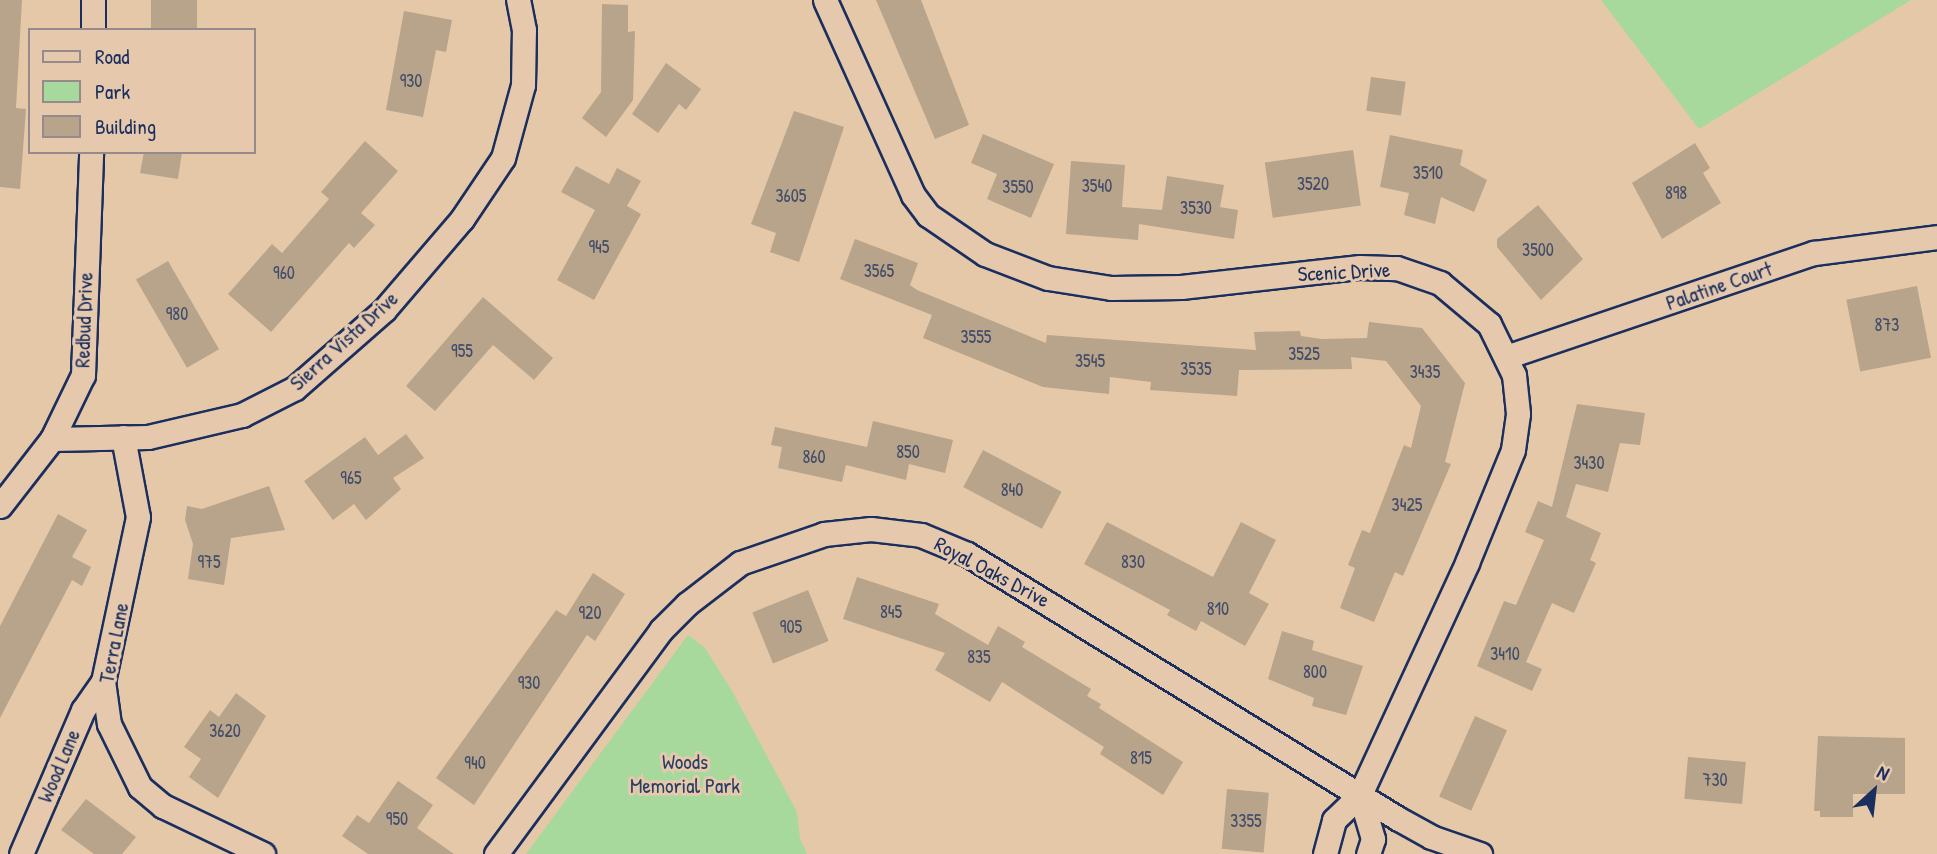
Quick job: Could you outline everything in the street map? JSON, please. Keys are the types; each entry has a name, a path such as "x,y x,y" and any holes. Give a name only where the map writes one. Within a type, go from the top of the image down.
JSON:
{"street":[{"path":"93,0 93,28"},
{"name":"Sierra Vista Drive","path":"52,439 123,437 206,426 269,404 295,388 384,310 461,219 503,158 523,85 524,30 518,0"},
{"name":"Scenic Drive","path":"825,0 913,195 929,215 985,254 1048,278 1111,288 1181,287 1360,267 1397,268 1418,274 1459,295 1489,324 1514,375 1518,414 1510,461 1360,795 1334,820 1325,854"},
{"name":"Redbud Drive","path":"0,506 52,439 77,390 85,358 90,154"},
{"name":"Palatine Court","path":"1506,357 1814,253 1937,237"},
{"name":"Terra Lane","path":"123,437 138,517 103,681 109,724 140,787 163,806 263,854"},
{"name":"Royal Oaks Drive","path":"496,854 661,630 687,604 740,563 824,534 871,529 921,535 976,558 1431,837 1480,854"},
{"name":"Wood Lane","path":"21,854 83,710 103,681"},
{"path":"1360,795 1373,839 1368,854"}],"green space":[{"path":"1601,0 1911,0 1699,129"},
{"name":"Woods Memorial Park","path":"688,635 705,648 732,691 797,812 800,839 807,854 526,854"}],"building":[{"path":"0,0 22,0 16,108 26,109 20,189 0,187"},
{"path":"151,0 197,0 197,28 151,28"},
{"path":"876,0 921,0 969,125 935,139"},
{"path":"602,4 628,5 628,32 635,31 633,100 606,137 582,118 601,92"},
{"path":"404,11 452,20 446,52 436,50 423,117 386,110"},
{"path":"666,63 701,89 686,110 679,104 658,133 632,114"},
{"path":"1371,77 1406,82 1401,116 1366,111"},
{"path":"794,111 844,127 799,262 770,252 776,233 751,224"},
{"path":"983,134 1054,164 1031,218 987,199 997,174 971,163"},
{"path":"1390,135 1463,150 1460,165 1487,180 1474,212 1441,197 1435,224 1404,215 1409,193 1380,187"},
{"path":"365,141 398,171 361,213 375,225 354,248 349,243 271,332 228,294 272,244 282,253 329,199 321,192"},
{"path":"1695,143 1710,168 1703,173 1721,203 1662,239 1632,183"},
{"path":"1353,150 1361,205 1273,218 1265,162"},
{"path":"144,154 182,154 178,179 140,173"},
{"path":"1071,161 1125,165 1122,207 1162,210 1167,176 1224,185 1220,207 1238,210 1234,239 1139,224 1138,240 1066,234"},
{"path":"576,166 609,184 617,168 641,181 627,206 641,214 594,300 557,280 595,210 561,192"},
{"path":"1538,205 1583,259 1541,300 1497,247 1497,239"},
{"path":"855,239 918,263 910,285 917,290 1046,343 1047,335 1256,350 1254,332 1300,331 1301,336 1322,339 1367,338 1369,322 1422,328 1465,383 1445,462 1451,464 1403,576 1395,572 1374,622 1340,608 1355,568 1348,565 1362,530 1370,533 1404,445 1411,448 1421,406 1386,361 1351,357 1352,369 1239,370 1237,396 1150,390 1151,382 1110,377 1109,394 1043,387 923,338 932,315 840,279"},
{"path":"168,261 219,349 187,368 136,280"},
{"path":"1917,286 1931,358 1860,371 1846,300"},
{"path":"483,297 553,358 534,380 493,345 435,411 406,386"},
{"path":"1577,404 1645,413 1640,445 1620,443 1608,492 1576,484 1566,517 1601,533 1590,560 1596,563 1574,613 1552,603 1526,662 1542,669 1532,691 1477,666 1504,601 1516,605 1544,540 1525,532 1538,501 1552,507"},
{"path":"873,421 953,440 945,473 909,464 906,480 846,465 842,482 778,468 782,447 771,445 775,427 867,447"},
{"path":"406,434 424,458 393,478 401,489 366,520 354,504 333,520 304,481 365,437 378,455"},
{"path":"983,450 1062,492 1042,529 963,487"},
{"path":"269,486 285,530 231,538 224,585 188,579 193,544 185,520 187,506 202,509"},
{"path":"58,514 87,530 72,557 91,567 82,586 72,580 0,718 0,626"},
{"path":"1107,522 1213,577 1241,522 1276,540 1249,593 1269,604 1245,646 1201,621 1196,631 1167,615 1170,610 1084,564"},
{"path":"593,573 625,594 595,641 587,635 474,805 436,778 556,610 566,616"},
{"path":"857,577 939,604 935,614 988,645 998,626 1025,642 1022,647 1091,689 1087,696 1101,704 1099,708 1183,762 1163,795 1100,754 1104,747 1002,682 990,702 935,670 945,653 843,619"},
{"path":"808,590 829,641 773,663 752,612"},
{"path":"1282,631 1314,641 1312,650 1363,666 1346,715 1312,706 1314,698 1268,679"},
{"path":"236,693 266,716 218,798 189,777 201,759 184,747 210,710 219,717"},
{"path":"1475,716 1507,730 1471,811 1439,796"},
{"path":"1818,736 1905,738 1905,794 1853,794 1853,817 1820,817 1820,811 1814,811"},
{"path":"1688,757 1746,762 1742,804 1684,799"},
{"path":"398,781 433,805 417,828 454,854 368,854 342,836 357,815 369,823"},
{"path":"1227,789 1269,793 1264,852 1222,849"},
{"path":"86,799 136,837 122,854 94,854 61,830"}]}
